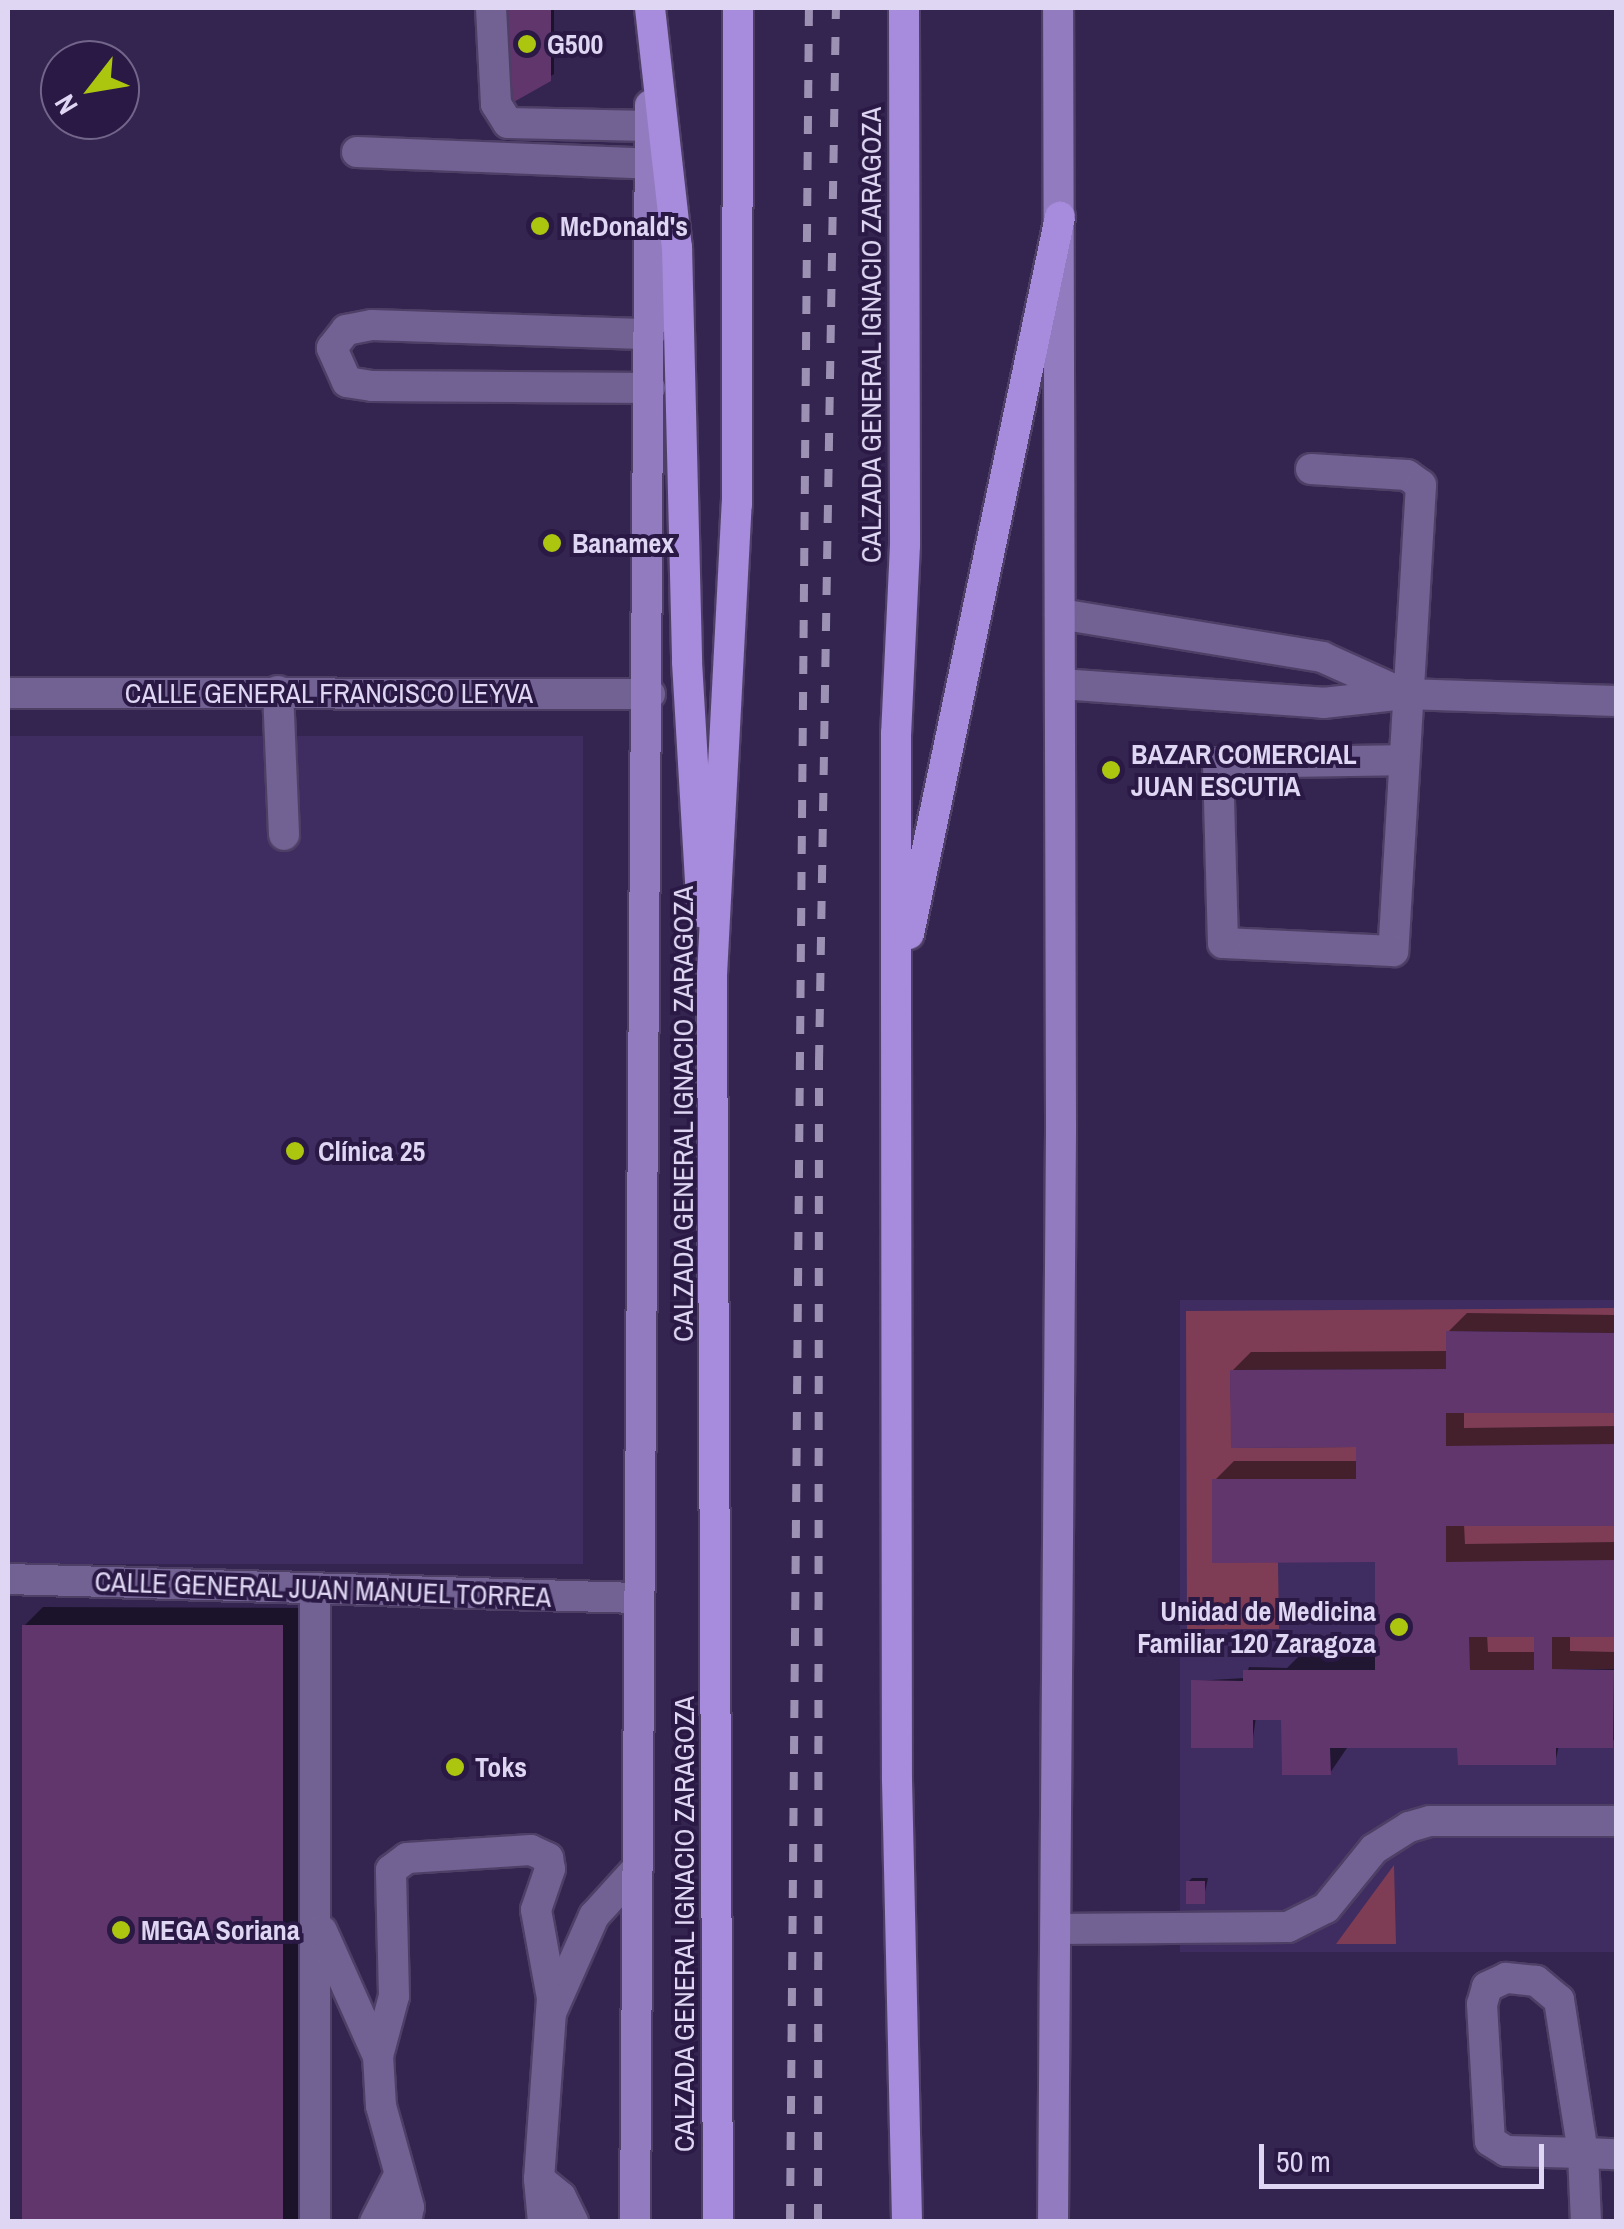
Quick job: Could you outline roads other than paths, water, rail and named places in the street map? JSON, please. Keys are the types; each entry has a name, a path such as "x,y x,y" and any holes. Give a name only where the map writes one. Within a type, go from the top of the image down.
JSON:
{"highway":[{"path":"650,8 676,248 696,867 712,975"},
{"name":"CALZADA GENERAL IGNACIO ZARAGOZA","path":"718,2222 712,975 736,505 738,8"},
{"name":"CALZADA GENERAL IGNACIO ZARAGOZA","path":"904,8 905,544 896,733 897,1780 908,2222"},
{"path":"896,1001 1060,217"}],"main road":[{"name":"CALZADA GENERAL IGNACIO ZARAGOZA","path":"635,2222 635,1871 650,694 650,8"},
{"path":"1053,2222 1061,684 1058,8"}],"street":[{"path":"492,8 496,104 508,124 650,126"},
{"path":"357,152 651,164"},
{"path":"650,334 372,325 346,330 332,348 347,382 372,386 650,388"},
{"path":"1311,469 1407,476 1422,485 1400,760 1392,951 1223,943 1218,763 1400,760"},
{"path":"1060,614 1322,657 1405,694"},
{"path":"1061,684 1323,704 1405,694 1616,701"},
{"path":"278,691 284,835"},
{"name":"CALLE GENERAL FRANCISCO LEYVA","path":"8,693 650,694"},
{"name":"CALLE GENERAL JUAN MANUEL TORREA","path":"8,1579 315,1592 638,1598"},
{"path":"315,1592 316,2222"},
{"path":"1056,1929 1288,1927 1326,1908 1374,1849 1409,1827 1430,1821 1616,1821"},
{"path":"406,2222 409,2207 381,2106 378,2056 394,1996 389,1878 407,1858 531,1850 548,1858 549,1881 536,1910 551,2012 540,2179 543,2222"},
{"path":"551,2012 594,1916 635,1871"},
{"path":"316,1919 378,2056"},
{"path":"1586,2222 1583,2152 1559,2000 1545,1983 1496,1981 1482,2004 1490,2141 1506,2152 1583,2152 1616,2154"},
{"path":"375,2222 398,2177"},
{"path":"540,2179 561,2197 574,2222"}],"railway":[{"path":"790,2222 809,8"},
{"path":"818,2222 819,1063 836,8"}],"place":[{"name":"G500","path":"527,44"},
{"name":"McDonald's","path":"540,226"},
{"name":"Banamex","path":"552,543"},
{"name":"BAZAR COMERCIAL JUAN ESCUTIA","path":"1111,770"},
{"name":"Clínica 25","path":"295,1151"},
{"name":"Unidad de Medicina Familiar 120 Zaragoza","path":"1399,1627"},
{"name":"Toks","path":"455,1767"},
{"name":"MEGA Soriana","path":"121,1930"}]}
